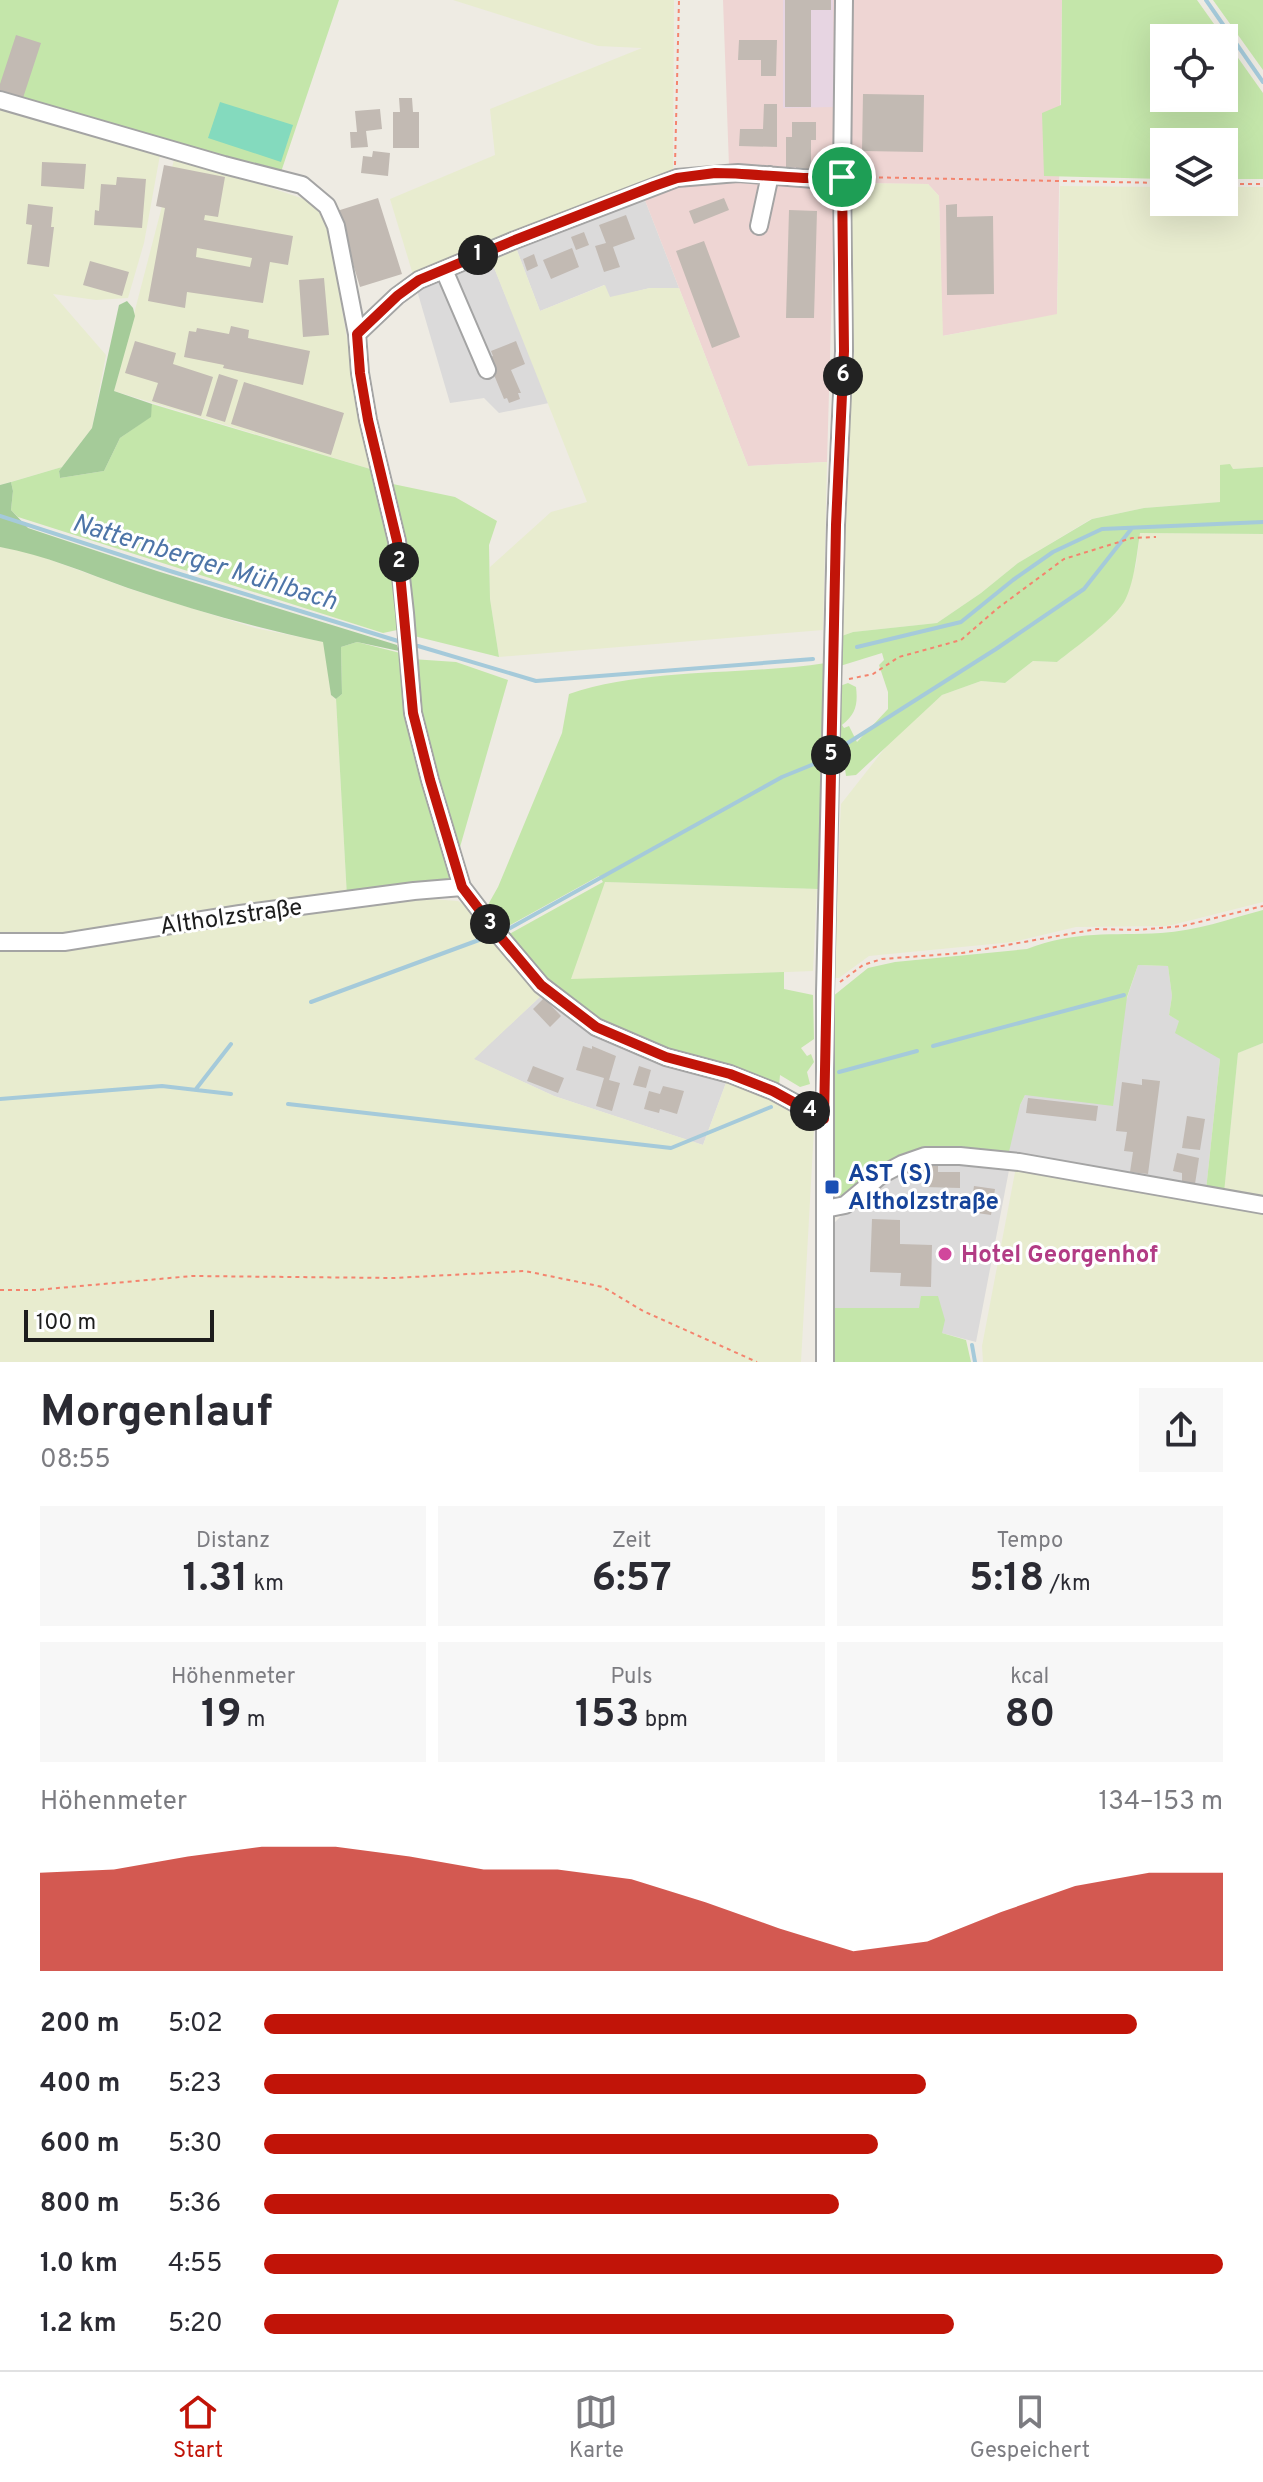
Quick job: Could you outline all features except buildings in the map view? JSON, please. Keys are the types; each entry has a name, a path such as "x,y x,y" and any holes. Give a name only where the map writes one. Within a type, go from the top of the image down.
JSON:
{"street":[{"path":"825,1362 825,993 836,525 844,351 844,0"},
{"path":"0,100 302,185 327,206 336,226 357,334 365,404 397,541 413,713 462,887 541,985 596,1027 666,1057 730,1074 773,1091 824,1119"},
{"path":"357,334 419,280 533,232 677,178 715,173 814,179 842,177"},
{"path":"759,226 770,175"},
{"path":"444,270 487,370"},
{"name":"Altholzstraße","path":"0,942 64,942 240,914 462,887"},
{"path":"825,1209 845,1205 881,1175 925,1156 1019,1162 1263,1205"}],"path":[{"path":"677,178 679,0"},
{"path":"842,177 1150,183"},
{"path":"1238,184 1263,184"},
{"path":"833,680 857,679 873,674 899,657 961,640 1064,559 1132,538 1156,537"},
{"path":"825,993 863,965 882,959 962,953 1097,929 1183,926 1263,906"},
{"path":"0,1290 36,1290 192,1276 394,1278 525,1271 603,1287 643,1311 757,1362"}],"shaded area":[{"path":"723,0 1062,0 1057,315 942,336 939,196 928,184 835,183 827,462 748,466 643,195 729,166"},
{"path":"783,0 833,0 834,107 783,108"},
{"path":"643,195 679,288 650,288 610,298 604,285 540,311 515,245"},
{"path":"489,255 549,403 499,413 484,398 450,403 416,287"},
{"path":"1138,965 1168,966 1172,996 1169,1015 1180,1021 1220,1059 1206,1190 1010,1165 976,1342 942,1333 920,1308 832,1308 831,1226 880,1184 1020,1105 1025,1095 1127,998"},
{"path":"543,994 727,1080 703,1145 554,1096 473,1059"}],"green space":[{"path":"0,0 339,0 281,172 0,96"},
{"path":"453,0 674,0 673,174 414,278 390,199 495,155 490,109 642,48 598,46"},
{"path":"1062,0 1197,0 1214,24 1150,24 1150,112 1238,112 1238,58 1263,93 1263,179 1238,179 1238,128 1150,128 1150,179 1044,176 1042,113 1061,105"},
{"path":"1213,0 1263,0 1263,70 1238,35 1238,24 1230,24"},
{"path":"220,102 293,125 281,162 208,138"},
{"path":"0,106 160,155 144,243 128,298 96,300 53,294 106,355 92,428 62,467 0,485"},
{"path":"175,156 313,202 328,228 361,419 377,471 114,391"},
{"path":"854,183 928,184 939,196 943,336 1057,314 1060,186 1150,187 1150,216 1238,216 1238,187 1263,187 1263,467 1233,469 1220,465 1221,502 1144,508 1091,519 1018,563 937,623 853,632 839,637 850,191"},
{"path":"515,245 540,311 605,285 610,297 650,288 679,288 748,466 827,462 823,630 499,657 490,599 490,567 551,512 587,502 489,255"},
{"path":"127,301 135,316 114,391 152,404 151,417 120,438 104,471 60,478 59,471 92,428 119,305"},
{"path":"152,404 377,471 391,535 402,629 383,633 18,517 11,510 11,482 62,467 60,478 104,471 120,438 150,417"},
{"path":"1230,464 1233,469 1263,467 1263,534 1140,533 1133,578 1124,602 1102,626 1057,662 1033,661 1005,683 981,681 942,695 856,775 846,776 845,769 835,766 837,687 848,683 856,687 855,708 842,725 844,728 849,726 857,742 888,709 888,692 879,665 884,660 882,653 840,666 839,637 853,632 937,623 1018,563 1092,519 1144,508 1220,502 1220,465"},
{"path":"11,482 11,510 28,528 397,645 399,651 357,642 341,647 342,694 336,699 331,695 323,642 201,611 49,560 0,547 0,485"},
{"path":"388,483 455,497 497,521 489,545 490,599 499,657 414,636"},
{"path":"1140,533 1263,534 1263,902 1168,926 1076,927 1013,942 869,956 839,978 833,978 841,804 889,743 942,695 981,681 1005,683 1033,661 1057,662 1093,633 1124,601 1136,565"},
{"path":"0,547 29,552 130,589 255,628 324,642 331,695 336,699 347,897 65,937 0,940"},
{"path":"357,642 404,654 458,879 453,887 347,897 336,699 342,694 341,647"},
{"path":"412,659 456,662 508,680 458,854 419,719"},
{"path":"826,663 819,889 605,882 571,979 784,972 784,989 813,995 814,1039 801,1048 807,1056 811,1054 814,1062 807,1072 810,1084 800,1087 780,1075 779,1086 692,1060 606,1026 565,997 542,972 528,966 504,937 603,882 599,876 503,929 485,910 498,887 562,733 569,694 600,685 664,676"},
{"path":"604,882 817,889 813,971 570,980"},
{"path":"419,898 458,901 475,912 543,994 474,1059 554,1096 703,1145 727,1080 777,1102 814,1129 801,1362 0,1362 0,945 59,949"},
{"path":"1263,910 1263,1043 1238,1053 1224,1193 1206,1190 1220,1059 1175,1033 1179,1021 1169,1015 1172,996 1168,966 1138,965 1127,997 1113,1106 1025,1095 1008,1156 940,1149 847,1194 839,1196 831,1192 832,997 868,968 895,962 1027,949 1078,936 1174,932"},
{"path":"1263,1043 1263,1200 1224,1193 1238,1053"},
{"path":"1016,1167 1263,1210 1263,1362 983,1362 982,1346"},
{"path":"921,1296 938,1296 945,1320 942,1333 966,1340 971,1362 832,1362 832,1308 919,1308"}],"waterway":[{"path":"1206,0 1263,82"},
{"name":"Natternberger Mühlbach","path":"0,516 398,641"},
{"name":"Natternberger Mühlbach","path":"857,647 961,622 1053,552 1102,529 1263,522"},
{"path":"843,746 1084,589 1132,528"},
{"name":"Natternberger Mühlbach","path":"418,646 536,681 813,659"},
{"path":"505,931 782,777 814,764"},
{"path":"311,1002 487,937"},
{"path":"933,1046 1124,995"},
{"path":"196,1089 231,1044"},
{"path":"839,1072 917,1051"},
{"path":"0,1099 162,1086 231,1094"},
{"path":"288,1104 671,1148 771,1107"},
{"path":"972,1345 975,1362"}],"place":[{"name":"AST (S) Altholzstraße","path":"832,1187"},
{"name":"Hotel Georgenhof","path":"945,1254"}],"route":[{"path":"715,173 814,179 842,177 844,351 836,525 824,1119 773,1091 730,1074 666,1057 596,1027 541,985 462,887 413,713 397,541 368,420 357,334 419,280 677,178 715,173"}]}
